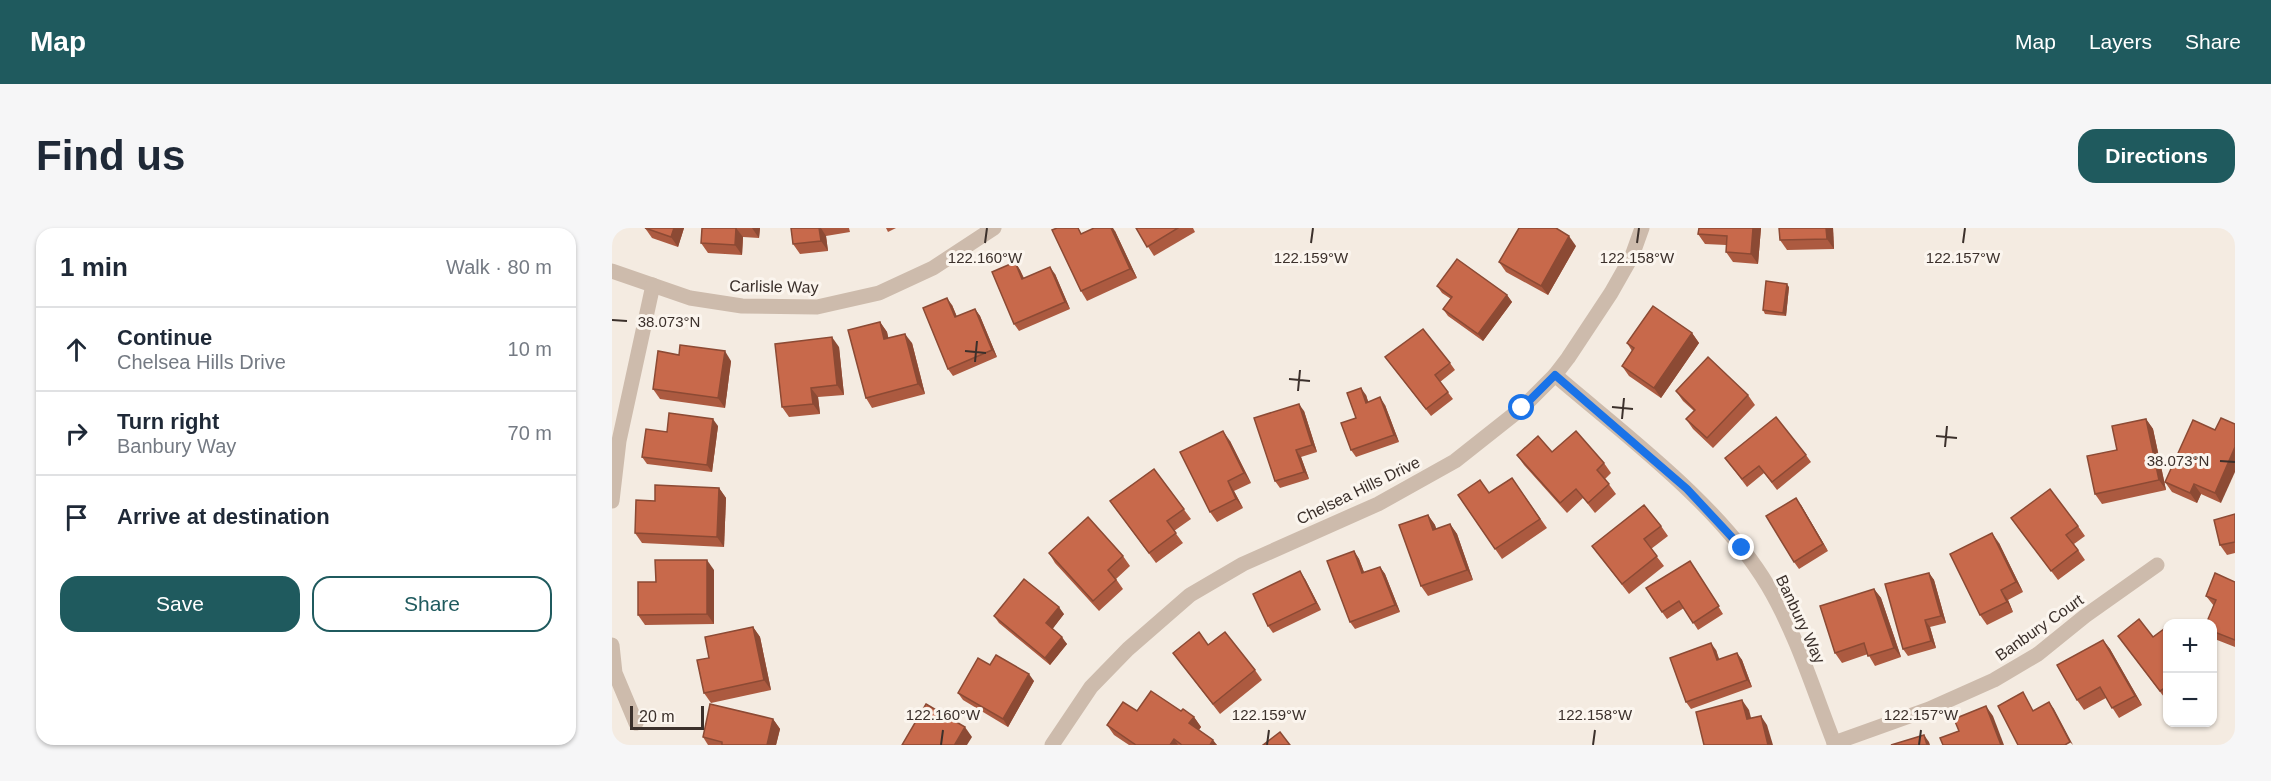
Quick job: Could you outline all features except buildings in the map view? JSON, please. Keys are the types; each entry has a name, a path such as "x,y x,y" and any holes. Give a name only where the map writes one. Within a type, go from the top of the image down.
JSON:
{"street":[{"name":"Carlisle Way","path":"612,271 690,298 742,306 817,307 888,289 933,268 994,228"},
{"name":"Chelsea Hills Drive","path":"1052,745 1090,687 1128,649 1190,595 1243,564 1378,504 1455,460 1522,408 1555,375 1611,293 1632,256 1642,228"},
{"path":"612,501 619,441 653,285"},
{"name":"Banbury Way","path":"1555,375 1687,489 1742,548 1768,586 1791,634 1835,744"},
{"name":"Banbury Court","path":"1835,744 1929,709 1994,680 2038,654 2085,616 2157,565"},
{"path":"612,645 615,673 636,723"}],"route":[{"path":"1522,408 1555,375 1687,489 1742,548"}]}
